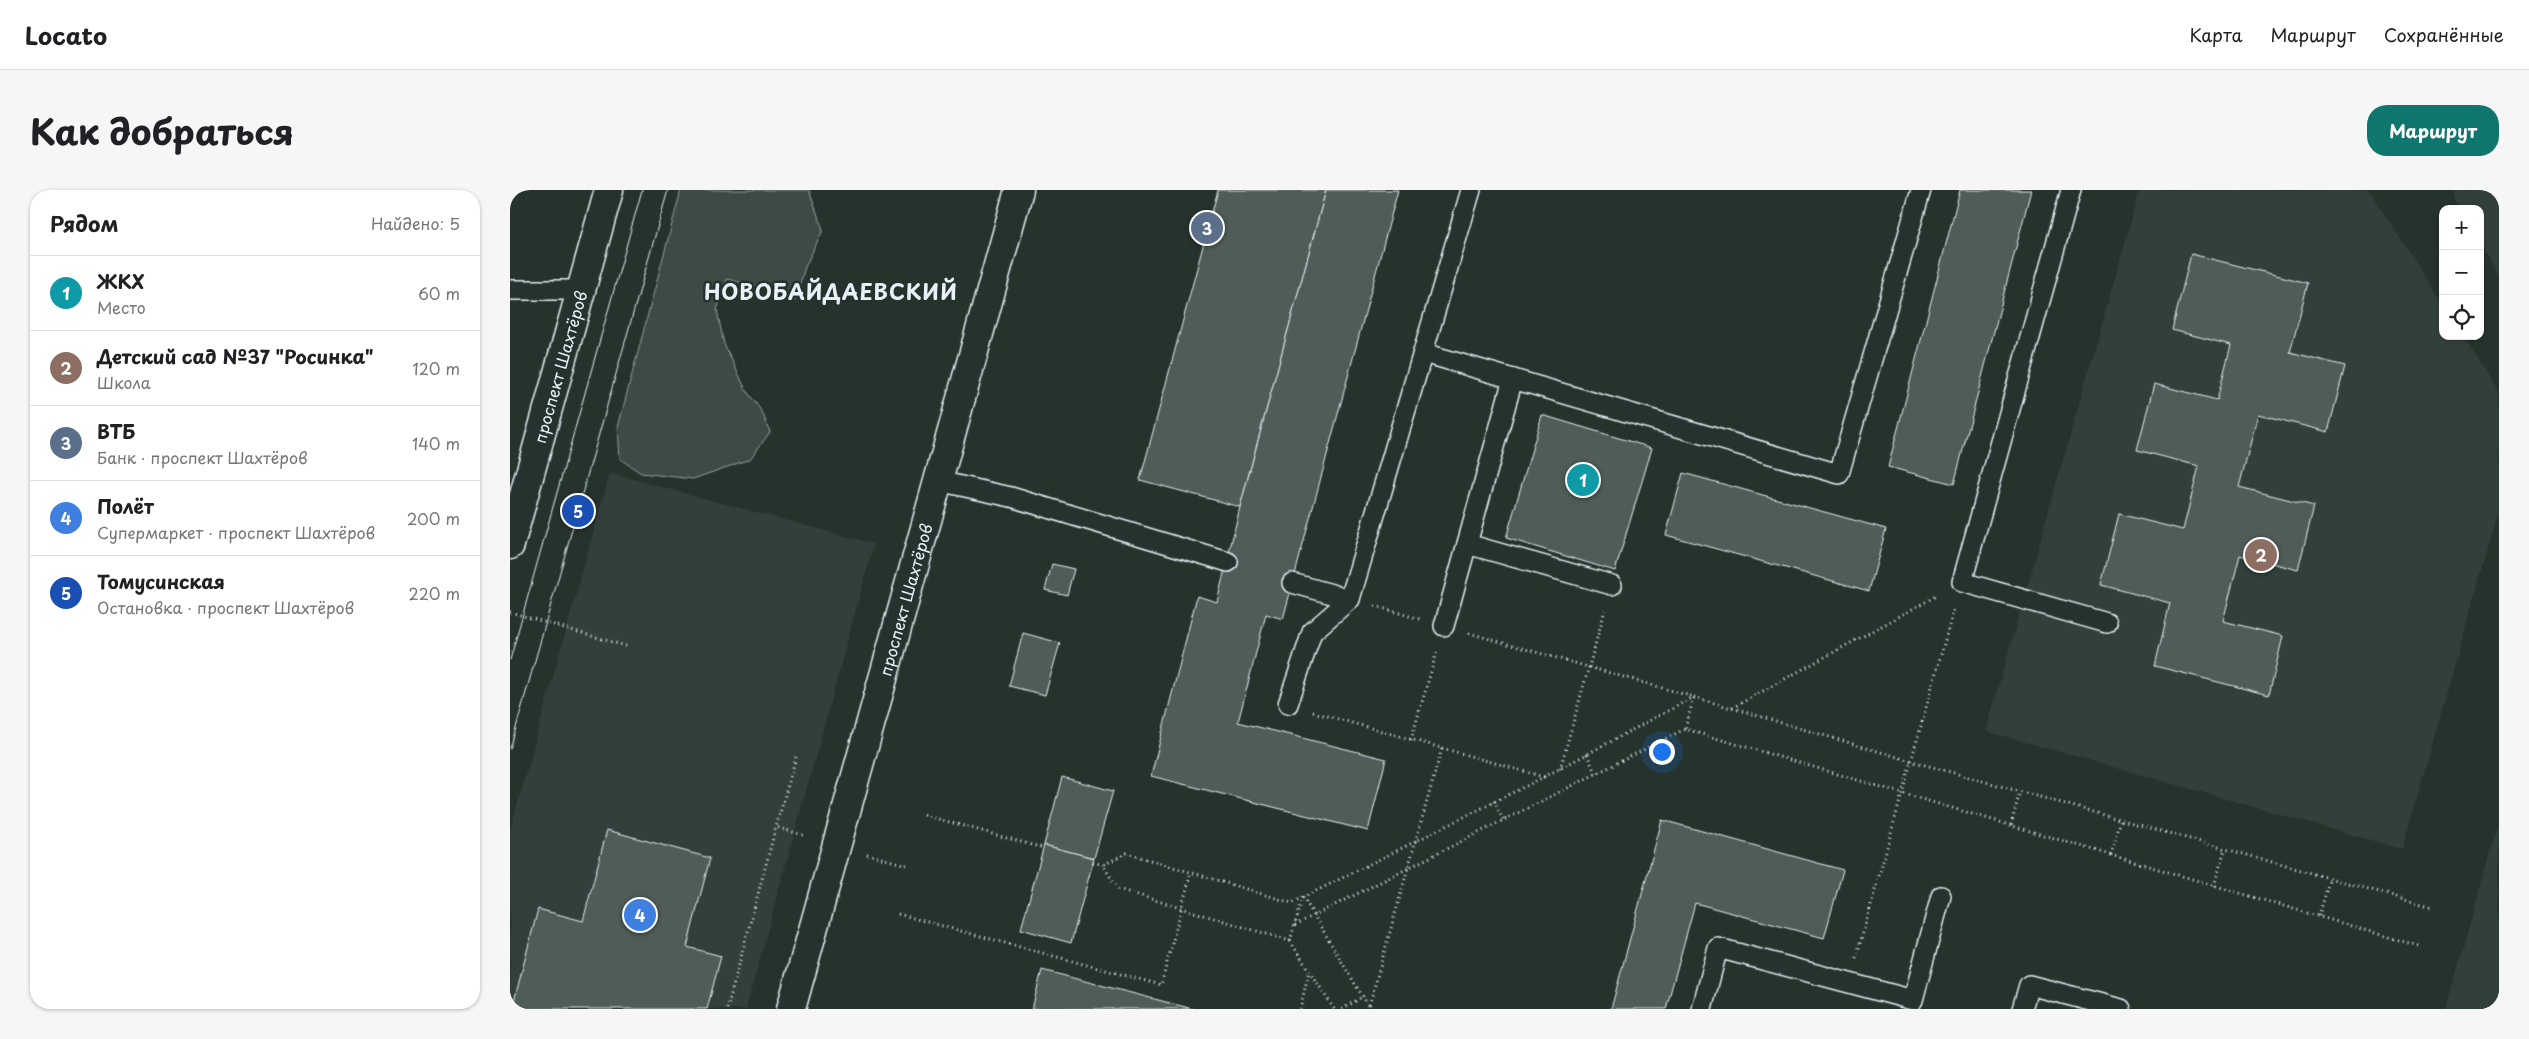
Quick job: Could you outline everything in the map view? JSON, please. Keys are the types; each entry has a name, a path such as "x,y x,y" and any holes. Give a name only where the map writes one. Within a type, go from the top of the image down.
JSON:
{"street":[{"name":"проспект Шахтёров","path":"510,543 609,190"},
{"name":"проспект Шахтёров","path":"791,1009 1019,190"}],"lane":[{"path":"1288,704 1312,632 1350,599 1471,190"},
{"path":"1424,353 1839,474 1921,190"},
{"path":"2071,190 1962,582 2108,623"},
{"path":"510,290 581,290"},
{"path":"1444,626 1513,379"},
{"path":"938,481 1011,496 1228,562"},
{"path":"1467,544 1612,585"},
{"path":"1292,583 1350,599"},
{"path":"1702,1009 1718,948 1913,1000 1941,896"},
{"path":"2022,1009 2029,985 2121,1009"}],"path":[{"path":"1732,708 1962,582"},
{"path":"1849,983 1962,582"},
{"path":"1560,769 1612,585"},
{"path":"1350,599 2020,792 2433,907"},
{"path":"510,612 626,646"},
{"path":"1411,740 1444,626"},
{"path":"1685,728 1694,697"},
{"path":"1103,865 1127,854 1292,903 1560,769 1694,697"},
{"path":"1288,704 1544,777"},
{"path":"1295,925 1685,728 2422,947"},
{"path":"1370,1008 1442,748"},
{"path":"1587,754 1595,773"},
{"path":"2011,825 2020,792"},
{"path":"1494,801 1503,820"},
{"path":"924,815 1043,848"},
{"path":"2111,855 2121,820"},
{"path":"727,1009 776,828"},
{"path":"2214,886 2225,849"},
{"path":"1093,862 1103,865 1118,889 1290,941 1334,1009"},
{"path":"898,914 1161,985 1191,873"},
{"path":"2319,916 2330,878"},
{"path":"1303,897 1370,1008"},
{"path":"1290,941 1303,897"},
{"path":"1300,1009 1310,971"},
{"path":"1342,1009 1364,996"}],"shaded area":[{"path":"681,190 809,190 823,230 805,267 795,301 763,288 727,279 717,310 724,344 746,390 762,412 770,432 750,459 693,479 641,473 620,459 618,427"},
{"path":"2140,190 2369,190 2439,299 2439,340 2466,340 2499,393 2499,511 2402,849 1986,731"},
{"path":"2455,190 2499,190 2499,277 2484,251 2484,205 2458,205 2453,197"},
{"path":"610,473 874,544 746,1009 510,1009 510,831"},
{"path":"2499,821 2499,1009 2446,1009"}],"building":[{"path":"1218,190 1326,190 1240,507 1140,480"},
{"path":"1326,190 1398,190 1283,619 1266,614 1238,722 1386,759 1368,831 1151,776 1197,596 1217,602 1240,507"},
{"path":"1960,190 2031,190 1954,484 1888,467"},
{"path":"2191,254 2308,283 2290,352 2345,366 2328,432 2258,414 2239,487 2314,506 2298,570 2240,555 2223,621 2283,636 2269,695 2155,666 2170,603 2101,585 2119,514 2183,530 2199,466 2137,450 2154,384 2217,400 2231,345 2172,330"},
{"path":"1542,415 1652,448 1615,571 1506,538"},
{"path":"1683,473 1886,529 1869,591 1666,535"},
{"path":"1052,564 1074,569 1067,595 1045,590"},
{"path":"1023,633 1060,643 1045,695 1009,686"},
{"path":"1062,777 1113,791 1094,858 1044,845"},
{"path":"1662,820 1843,870 1824,938 1695,903 1666,1009 1611,1009"},
{"path":"607,830 710,858 687,947 721,956 707,1009 512,1009 538,909 583,921"},
{"path":"1044,845 1094,858 1071,943 1021,929"},
{"path":"1042,970 1193,1009 1032,1009"}],"tram line":[{"path":"510,660 642,190"},
{"path":"510,749 668,190"}],"place":[{"name":"ВТБ","path":"1207,228"},
{"name":"ЖКХ","path":"1583,480"},
{"name":"Томусинская","path":"578,511"},
{"name":"Детский сад №37 \"Росинка\"","path":"2261,555"},
{"name":"Полёт","path":"640,915"}],"district":[{"name":"НОВОБАЙДАЕВСКИЙ","path":"831,291"}]}
